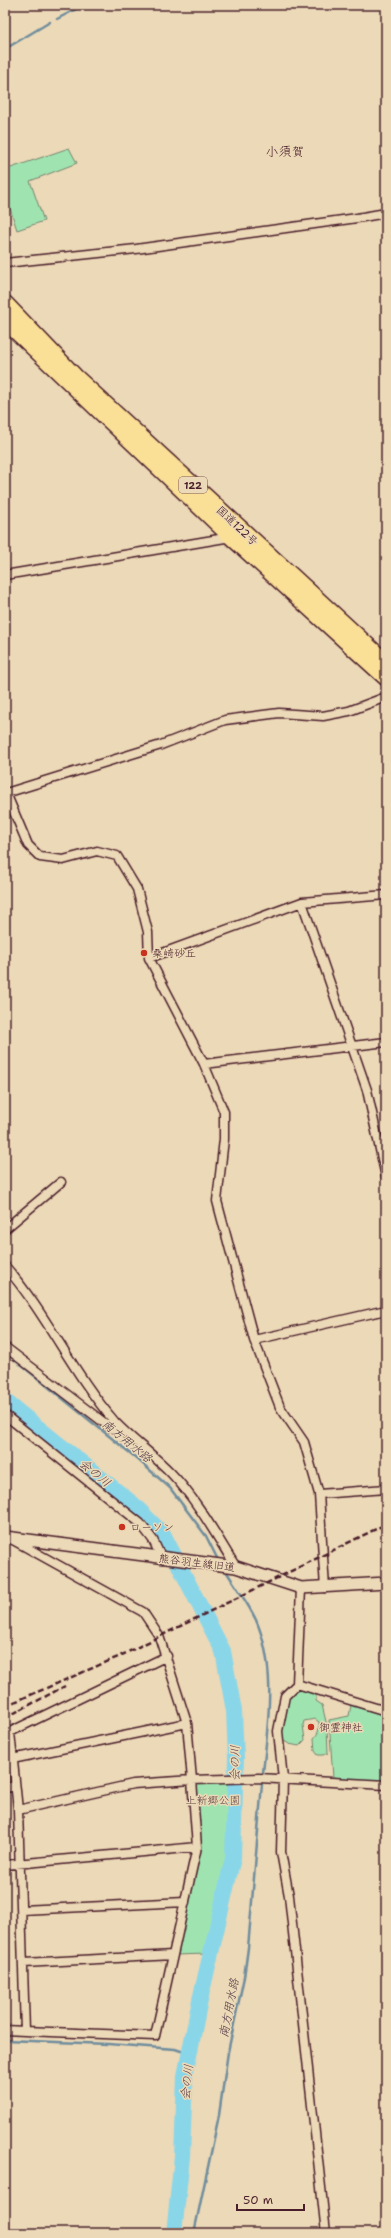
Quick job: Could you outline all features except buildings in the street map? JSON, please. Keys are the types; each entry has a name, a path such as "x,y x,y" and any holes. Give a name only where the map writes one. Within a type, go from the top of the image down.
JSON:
{"highway":[{"name":"国道122号","path":"5,303 75,376 386,662"},
{"name":"国道122号","path":"5,321 232,538 386,678"}],"street":[{"path":"5,263 136,248 386,212"},
{"path":"5,575 232,538"},
{"path":"325,1588 319,1494 304,1442 280,1407 254,1340 217,1201 224,1139 224,1112 204,1064 149,958 148,932 137,889 117,856 97,850 63,860 40,858 28,845 6,794 160,745 225,720 279,713 323,716 349,711 386,697"},
{"path":"149,958 302,902 386,895"},
{"path":"302,902 353,1045 367,1090 386,1177"},
{"path":"204,1064 386,1042"},
{"path":"5,1229 62,1182"},
{"path":"5,1266 29,1298 75,1369 116,1422 176,1479 200,1509 236,1567"},
{"path":"254,1340 386,1310"},
{"path":"5,1347 110,1428 126,1431"},
{"path":"5,1416 140,1523 153,1540 162,1559"},
{"path":"319,1494 386,1489"},
{"path":"5,2030 155,2036 196,1847 187,1723 167,1656 159,1636 143,1612 7,1537"},
{"name":"熊谷羽生線旧道","path":"7,1537 162,1559 236,1567 301,1588 325,1588 386,1583"},
{"path":"301,1588 297,1684 285,1696 278,1731 283,1779 281,1852 288,1896 326,2233"},
{"path":"26,2031 18,1810 10,1732 167,1656"},
{"path":"297,1684 386,1711"},
{"path":"12,1759 187,1723"},
{"path":"18,1810 133,1784 239,1778 386,1785"},
{"path":"5,1788 15,1786"},
{"path":"5,1865 196,1847"},
{"path":"22,1910 185,1902"},
{"path":"24,1963 173,1954"}],"green space":[{"path":"69,148 77,163 30,181 44,221 17,230 5,193 5,170"},
{"path":"299,1689 316,1695 316,1701 322,1705 327,1726 328,1753 324,1755 318,1755 315,1751 314,1738 318,1731 319,1722 315,1719 304,1721 303,1725 305,1740 299,1746 289,1744 283,1740 282,1730 289,1698"},
{"path":"351,1705 386,1714 386,1781 333,1778 329,1720 349,1716"},
{"name":"上新郷公園","path":"230,1779 230,1844 228,1864 207,1954 176,1955 199,1847 194,1782"}],"waterway":[{"name":"南方用水路","path":"57,19 84,5"},
{"name":"南方用水路","path":"5,49 50,22"},
{"name":"南方用水路","path":"5,1352 135,1457 170,1488 206,1536 218,1560"},
{"name":"会の川","path":"5,1401 133,1504 163,1534 223,1651 234,1711 236,1758 233,1858 200,2000 185,2076 182,2157 174,2233"},
{"name":"南方用水路","path":"226,1571 246,1601 256,1620 263,1639 267,1657 269,1676 269,1715 263,1773"},
{"name":"南方用水路","path":"194,2233 219,2115 228,2052 244,1977 248,1948 262,1784"},
{"path":"5,2040 108,2044 175,2049 190,2054"}],"railway":[{"path":"5,1706 118,1657 386,1524"},
{"path":"5,1718 65,1686"}],"place":[{"name":"桑崎砂丘","path":"144,953"},
{"name":"ローソン","path":"122,1527"},
{"name":"御霊神社","path":"311,1727"}],"district":[{"name":"小須賀","path":"285,151"}]}
